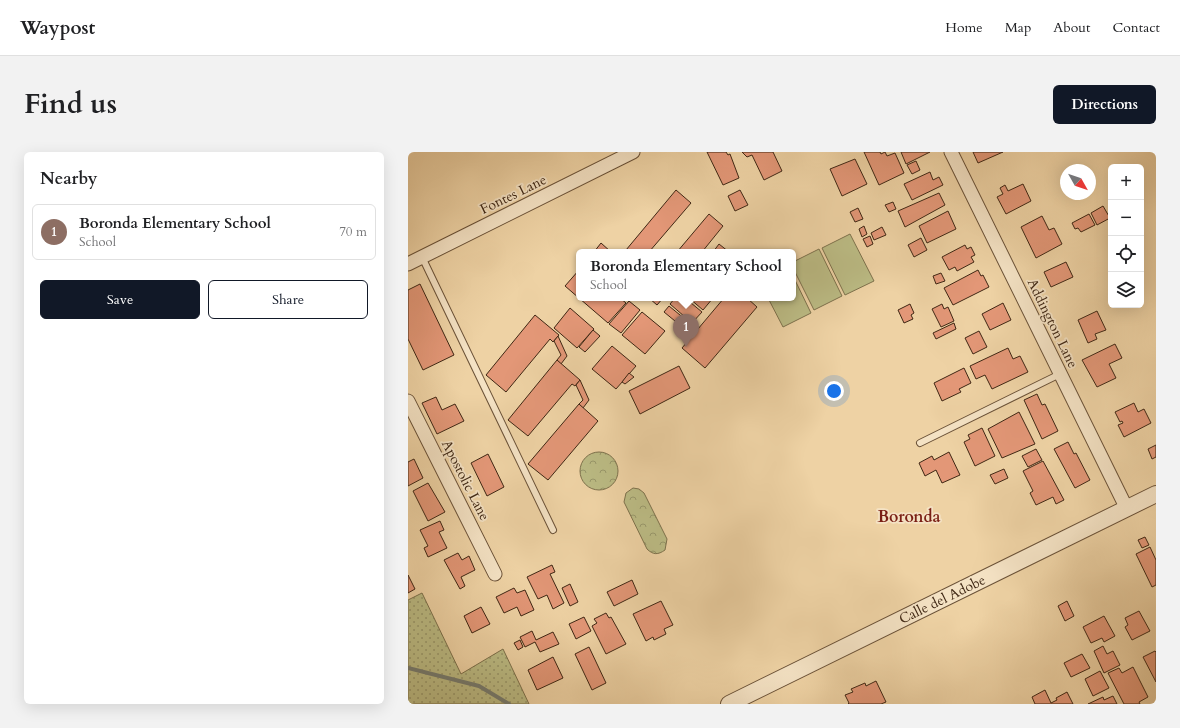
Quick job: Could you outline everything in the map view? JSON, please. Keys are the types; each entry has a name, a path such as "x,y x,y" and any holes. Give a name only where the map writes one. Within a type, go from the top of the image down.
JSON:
{"street":[{"name":"Fontes Lane","path":"408,264 633,152"},
{"name":"Addington Lane","path":"951,152 1126,509"},
{"name":"Apostolic Lane","path":"408,401 495,574"},
{"name":"Calle del Adobe","path":"729,704 1156,494"}],"lane":[{"path":"422,257 553,530"},
{"path":"920,443 1060,374"}],"green space":[{"path":"850,234 874,281 845,295 822,248"},
{"path":"819,249 842,296 814,310 796,274 796,260"},
{"path":"796,282 811,313 783,327 770,301 796,301"},
{"path":"595,452 603,452 613,457 617,464 617,478 613,485 603,490 595,490 585,485 583,482 580,475 580,467 585,457 588,455"},
{"path":"633,488 639,489 644,493 667,539 665,550 660,553 656,554 647,549 624,502 626,493"},
{"path":"422,593 461,674 503,649 529,704 408,704 408,600"}],"building":[{"path":"707,152 726,152 728,155 730,154 739,178 723,185"},
{"path":"742,152 773,152 782,171 764,180 752,155 747,157"},
{"path":"864,152 880,152 881,154 885,152 887,156 895,153 904,173 879,185"},
{"path":"901,152 930,152 906,164"},
{"path":"973,152 1003,152 978,163"},
{"path":"855,159 867,184 842,196 830,169"},
{"path":"916,161 920,170 912,174 907,165"},
{"path":"930,172 933,180 939,177 943,185 912,200 904,184"},
{"path":"1023,184 1031,201 1006,214 997,197 1003,194 1000,188 1005,185 1008,191"},
{"path":"676,190 691,203 652,249 627,249"},
{"path":"740,190 748,205 735,211 728,196"},
{"path":"939,193 945,205 905,227 898,211"},
{"path":"893,202 896,209 889,212 885,205"},
{"path":"1103,206 1108,215 1108,219 1097,225 1091,213"},
{"path":"858,208 863,219 855,222 850,212"},
{"path":"948,211 956,229 927,243 919,226"},
{"path":"709,214 723,226 704,249 680,249"},
{"path":"1089,214 1095,225 1081,232 1078,228 1075,229 1072,223"},
{"path":"1042,216 1049,230 1054,228 1062,244 1036,258 1021,227"},
{"path":"864,226 867,234 862,237 859,229"},
{"path":"882,227 886,235 874,240 871,233"},
{"path":"870,236 873,244 867,247 863,239"},
{"path":"921,238 927,250 914,257 908,245"},
{"path":"601,243 608,249 596,249"},
{"path":"719,244 725,249 715,249"},
{"path":"965,245 967,249 971,247 975,255 971,257 974,262 957,271 955,267 949,270 942,257"},
{"path":"1066,262 1073,277 1051,287 1044,272"},
{"path":"978,270 981,276 983,275 989,287 953,305 944,288"},
{"path":"576,273 576,295 565,286"},
{"path":"941,273 945,281 936,284 933,276"},
{"path":"420,284 454,355 423,370 408,339 408,290"},
{"path":"582,301 624,301 626,303 608,323"},
{"path":"629,301 640,310 621,333 609,324"},
{"path":"652,301 660,301 657,305"},
{"path":"672,301 689,301 702,312 692,323 670,304"},
{"path":"692,301 710,301 703,310"},
{"path":"721,301 750,301 757,307 705,368 682,348"},
{"path":"1003,303 1011,320 990,330 982,314"},
{"path":"910,304 914,313 911,315 913,319 904,323 898,310"},
{"path":"942,304 944,309 948,307 954,321 941,327 932,309"},
{"path":"669,306 691,324 686,330 664,312"},
{"path":"570,308 594,329 577,348 554,328"},
{"path":"1097,311 1106,330 1095,334 1097,339 1088,343 1078,320"},
{"path":"642,312 665,331 645,354 622,335"},
{"path":"535,315 559,335 553,342 550,339 506,392 486,375"},
{"path":"954,323 956,329 936,339 933,333"},
{"path":"593,330 600,336 585,352 579,347"},
{"path":"979,331 987,347 973,354 965,338"},
{"path":"558,336 567,356 561,364 557,360 561,355 554,341"},
{"path":"1115,344 1122,358 1109,364 1116,378 1097,387 1082,360"},
{"path":"612,346 636,366 616,389 592,369"},
{"path":"1008,348 1013,359 1020,356 1028,372 992,389 985,375 976,379 970,366"},
{"path":"557,360 580,380 575,386 572,384 528,436 508,420"},
{"path":"679,366 690,388 640,414 629,391"},
{"path":"964,368 971,383 959,389 961,392 942,401 934,383"},
{"path":"629,373 634,377 625,384 622,382"},
{"path":"580,380 589,400 583,408 579,404 583,400 576,385"},
{"path":"1037,394 1042,405 1045,404 1058,431 1042,439 1024,400"},
{"path":"436,397 442,410 455,404 464,421 437,434 422,403"},
{"path":"1134,403 1138,412 1144,409 1151,423 1124,437 1118,425 1123,423 1122,421 1120,422 1115,412"},
{"path":"579,404 598,421 548,480 528,464"},
{"path":"1019,412 1035,444 1002,458 988,429"},
{"path":"982,428 995,456 975,466 964,442 970,439 968,435"},
{"path":"1068,442 1074,454 1076,453 1090,480 1075,488 1054,449"},
{"path":"1156,445 1156,457 1152,459 1148,449"},
{"path":"1036,449 1042,460 1028,467 1022,456"},
{"path":"949,452 960,475 942,483 936,470 925,476 919,463 932,456 934,460"},
{"path":"488,454 504,487 487,496 471,463"},
{"path":"414,459 423,478 408,486 408,462"},
{"path":"1043,461 1064,500 1056,504 1053,497 1036,505 1030,493 1033,491 1023,471"},
{"path":"1004,469 1008,478 995,484 990,475"},
{"path":"428,483 445,512 428,521 413,491"},
{"path":"440,521 444,530 439,532 447,548 428,557 424,548 428,546 420,530"},
{"path":"1145,537 1149,545 1142,548 1138,540"},
{"path":"1150,547 1156,560 1156,585 1152,587 1136,554"},
{"path":"458,553 462,560 469,556 475,570 461,577 465,586 460,589 444,560"},
{"path":"552,565 555,572 550,574 564,603 553,609 547,595 538,599 527,577"},
{"path":"408,575 415,589 408,593"},
{"path":"632,580 638,594 614,606 607,592"},
{"path":"570,584 578,602 570,606 562,588"},
{"path":"514,588 517,593 525,590 534,610 521,616 517,607 504,613 496,597"},
{"path":"661,601 673,625 664,629 666,634 654,640 653,637 646,641 633,614"},
{"path":"1067,601 1074,616 1065,621 1058,606"},
{"path":"481,607 490,624 472,633 464,616"},
{"path":"1139,611 1150,631 1132,640 1125,627 1128,625 1125,618"},
{"path":"606,613 609,618 611,617 626,644 606,654 592,626 597,623 594,619"},
{"path":"1104,616 1115,636 1104,642 1102,638 1091,643 1083,627"},
{"path":"584,617 591,631 576,639 569,624"},
{"path":"532,631 536,640 553,632 559,644 540,652 535,642 525,647 520,637"},
{"path":"520,640 523,647 518,650 514,643"},
{"path":"1103,646 1107,654 1113,651 1120,665 1104,673 1094,651"},
{"path":"589,647 606,683 592,690 575,654"},
{"path":"1155,651 1156,652 1156,682 1143,657"},
{"path":"1082,654 1090,668 1071,677 1064,663"},
{"path":"553,657 563,678 537,690 528,670"},
{"path":"1133,667 1148,697 1139,702 1140,704 1124,704 1108,673 1119,668 1122,673"},
{"path":"1100,671 1109,688 1093,696 1085,679"},
{"path":"876,681 886,702 881,704 848,704 849,703 845,695 853,692 851,689 865,683 866,686"},
{"path":"1045,690 1051,703 1057,700 1056,698 1067,692 1073,704 1035,704 1032,697"},
{"path":"1113,696 1117,704 1088,704 1103,697 1104,700"}],"waterway":[{"path":"408,668 479,686 509,704"}],"place":[{"name":"Boronda Elementary School","path":"686,347"}],"district":[{"name":"Boronda","path":"909,516"}]}
